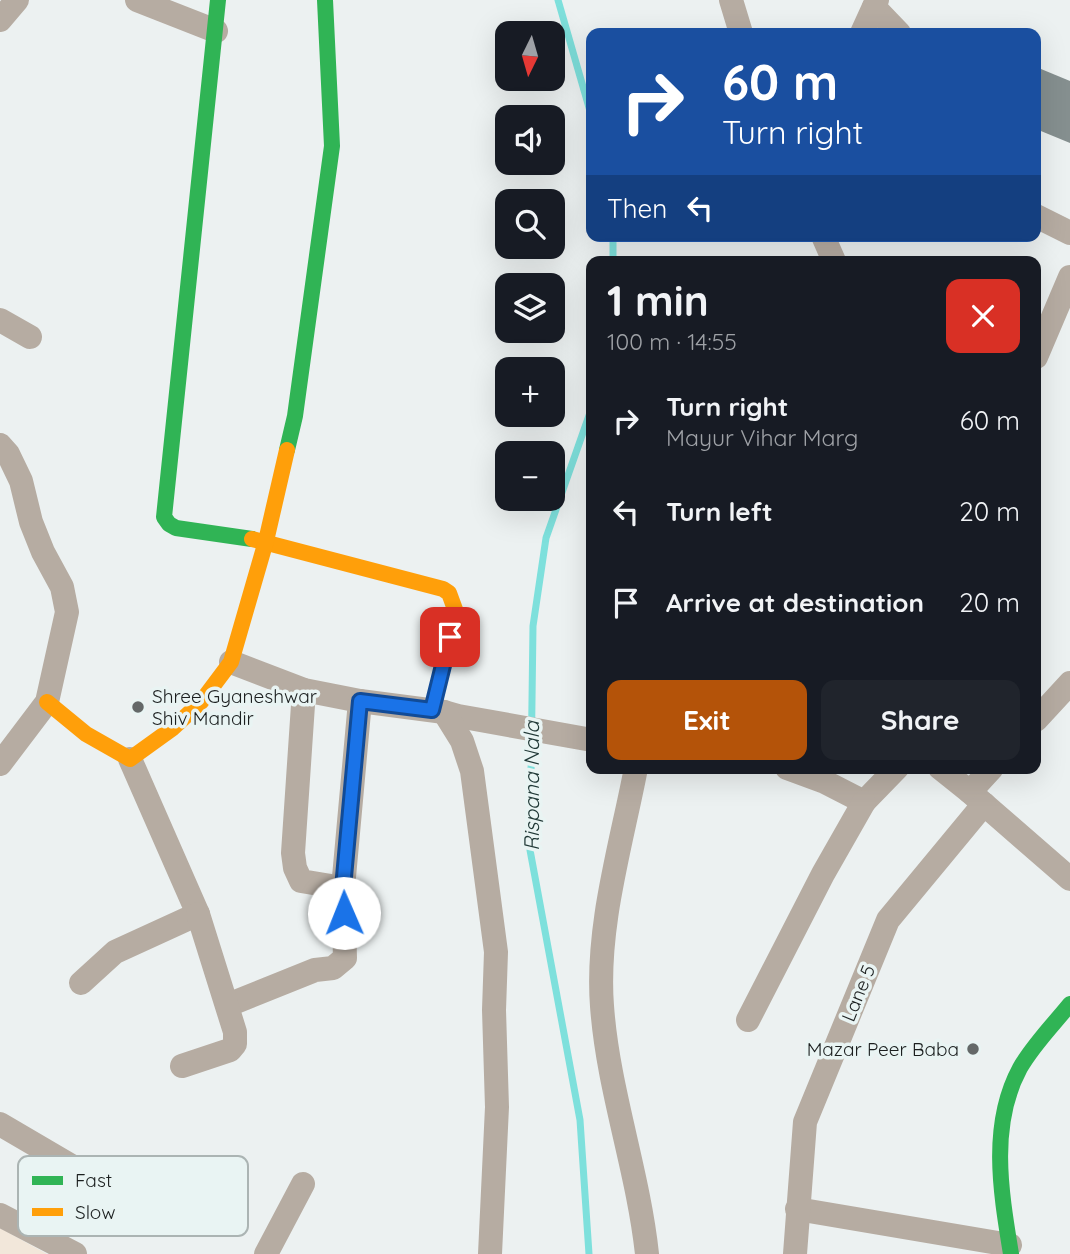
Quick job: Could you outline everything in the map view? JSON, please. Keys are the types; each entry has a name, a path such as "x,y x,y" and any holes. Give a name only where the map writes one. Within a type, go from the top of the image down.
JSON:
{"street":[{"path":"0,20 17,0"},
{"path":"137,0 216,32"},
{"path":"218,0 164,517 176,528 267,541 443,589 449,593 456,612 444,713 462,741 472,771 496,952 498,1107 490,1254"},
{"path":"130,759 173,728 201,702 231,662 267,541 295,416 332,146 325,0"},
{"path":"731,0 739,28"},
{"path":"864,28 876,3 895,28"},
{"path":"1041,218 1070,233"},
{"path":"1041,345 1070,277"},
{"path":"0,320 30,337"},
{"path":"0,445 8,454 21,481 31,522 62,587 67,612 47,702 0,764"},
{"path":"231,662 304,690 586,739"},
{"path":"1041,715 1070,683"},
{"path":"304,690 293,853 295,868 301,881 343,888"},
{"path":"228,1005 315,970 333,968 345,958 343,888 360,701"},
{"path":"47,702 86,734 130,759 198,914 228,1005 235,1032 235,1044 230,1050 182,1066"},
{"path":"635,774 601,953 602,1007 612,1077 637,1192 647,1254"},
{"path":"803,774 864,802"},
{"path":"748,1020 823,874 864,802 891,774"},
{"path":"947,774 1069,878"},
{"name":"Lane 5","path":"795,1254 804,1122 888,920 977,798 989,774"},
{"path":"81,983 115,952 198,914"},
{"path":"797,1209 1011,1249 999,1157 1006,1102 1019,1070 1070,1004"},
{"path":"0,1124 55,1156"},
{"path":"266,1254 303,1184"},
{"path":"0,1215 18,1224"},
{"path":"40,1236 75,1254"}],"shaded area":[{"path":"0,1228 47,1254 0,1254"}],"building":[{"path":"1041,69 1070,81 1070,143 1041,131"}],"waterway":[{"name":"Rispana Nala","path":"558,0 586,97"},
{"name":"Rispana Nala","path":"613,242 613,256"},
{"name":"Rispana Nala","path":"586,424 546,538 533,626 530,850 580,1120 589,1254"}],"traffic: fast":[{"path":"218,0 164,517 176,528 252,539"},
{"path":"287,450 295,416 332,146 325,0"},
{"path":"1011,1254 1001,1183 1004,1113 1020,1068 1070,1004"}],"traffic: slow":[{"path":"47,702 86,734 130,759 173,728 201,702 231,662 266,541 287,450"},
{"path":"252,539 443,589 449,593 456,612 432,710"}],"place":[{"name":"Shree Gyaneshwar Shiv Mandir","path":"138,707"},
{"name":"Mazar Peer Baba","path":"973,1049"}],"route":[{"path":"344,913 343,888 360,701 432,710 450,637"}]}
